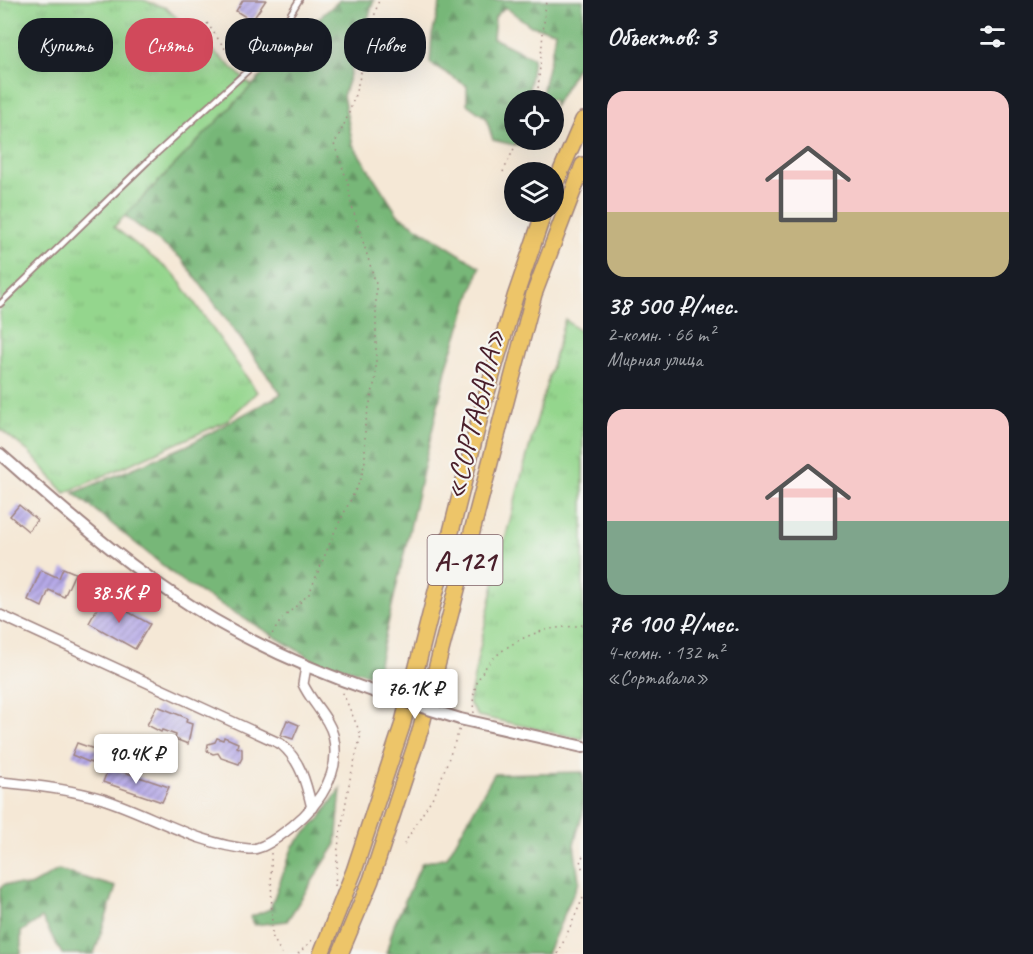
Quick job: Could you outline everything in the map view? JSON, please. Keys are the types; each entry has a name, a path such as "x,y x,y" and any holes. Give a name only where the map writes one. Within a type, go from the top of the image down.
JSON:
{"highway":[{"path":"564,164 583,120"},
{"name":"«СОРТАВАЛА»","path":"340,954 371,880 420,731 534,294 583,165"},
{"name":"«СОРТАВАЛА»","path":"321,954 354,871 402,726 481,413 514,297 540,222"}],"street":[{"path":"0,454 59,505 170,592 265,648 333,678 460,719 583,747"},
{"path":"0,615 281,744 293,753 301,769 312,808"},
{"path":"0,782 45,785 103,799 195,835 251,850 271,842 299,822 321,799 333,764 333,736 303,684 306,667"}],"lane":[{"path":"0,304 148,161 266,54 299,0"}],"path":[{"path":"265,648 281,620 309,594 334,533 355,493 365,461 365,425 376,376 376,284 351,203 348,183 334,144 346,124 356,96 368,35 379,0"},
{"path":"538,90 546,0"},
{"path":"213,32 244,76"},
{"path":"503,172 513,150"},
{"path":"404,844 437,790 460,728 478,728 480,723 473,703 483,668 489,661 526,637 546,630 583,625"},
{"path":"333,678 362,735 350,779 338,847 334,895"},
{"path":"271,842 272,936 282,954"},
{"path":"583,856 580,860 583,871"},
{"path":"558,954 583,898"},
{"path":"298,954 314,939"}],"green space":[{"path":"0,0 143,0 166,8 177,18 125,18 125,72 213,72 213,51 225,62 225,72 237,72 252,86 114,227 175,275 257,392 227,421 65,493 30,453 0,429"},
{"path":"340,0 374,0 368,18 344,18 344,72 351,72 343,96 353,145 398,215 480,267 447,366 376,676 317,662 183,582 74,493 188,445 281,394 182,259 125,216 265,72 332,72 332,18 319,18"},
{"path":"441,0 583,0 583,57 564,90 543,90 555,31 531,26 505,7 495,17 493,38 533,58 529,89 532,90 504,90 504,143 493,140 486,118 467,104 467,86 430,63 432,35"},
{"path":"565,319 583,334 583,739 478,716 469,703 500,558"},
{"path":"583,772 583,812 574,844 579,881 547,954 386,954 394,925 422,863 447,857 494,774"},
{"path":"341,788 336,844 287,921 255,925 250,917 270,909 293,846 320,818"},
{"path":"58,870 116,887 94,954 62,954 42,918 21,932 21,954 0,954 0,888 5,884 30,886"}],"building":[{"path":"243,0 266,0 254,18 247,18 236,11"},
{"path":"19,505 37,520 28,531 10,516"},
{"path":"63,568 75,573 64,597 49,590 42,607 28,600 41,570 59,578"},
{"path":"103,598 150,624 135,649 89,623"},
{"path":"157,706 187,718 186,722 192,724 188,744 175,739 176,735 162,730 161,732 147,725"},
{"path":"287,720 299,725 293,739 281,735"},
{"path":"224,737 238,743 237,747 242,749 239,764 221,758 218,753 213,754 207,751 208,744 215,742 217,738 223,740"},
{"path":"77,743 97,750 91,763 72,755"},
{"path":"109,767 169,787 162,802 103,782"}]}
